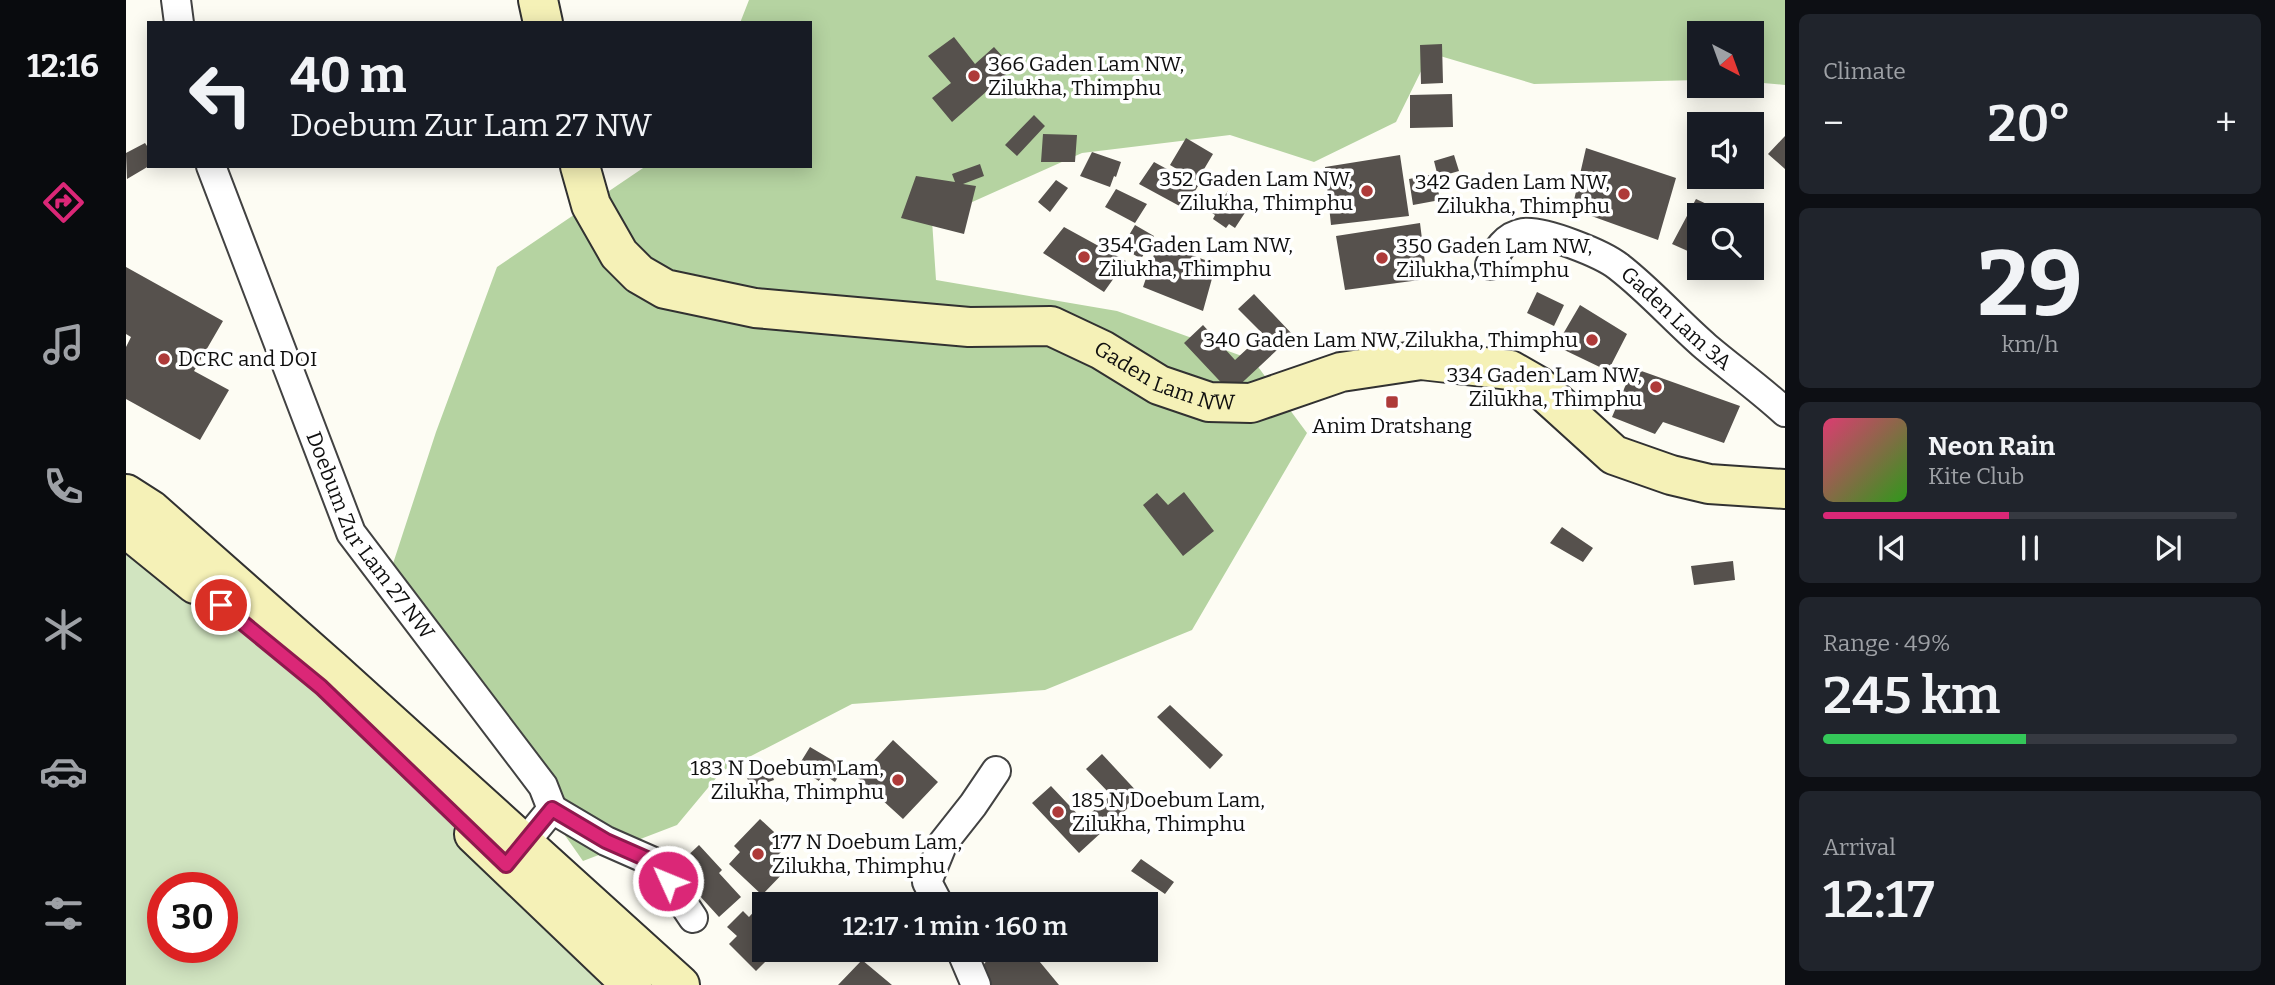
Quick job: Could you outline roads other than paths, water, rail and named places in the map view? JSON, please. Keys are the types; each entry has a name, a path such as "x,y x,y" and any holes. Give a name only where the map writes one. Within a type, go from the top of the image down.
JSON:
{"main road":[{"path":"538,0 543,21"},
{"name":"Gaden Lam NW","path":"581,168 591,205 619,254 639,274 665,289 755,308 969,327 1051,326 1102,350 1159,384 1209,402 1251,403 1341,372 1421,360 1510,370 1538,386 1614,455 1671,475 1709,484 1785,489"},
{"path":"126,494 150,510 191,546 515,855 632,985"},
{"path":"126,528 321,687 515,855 680,985"}],"street":[{"path":"176,0 179,21"},
{"name":"Doebum Zur Lam 27 NW","path":"212,168 351,533 543,786 552,809"},
{"name":"Gaden Lam 3A","path":"1490,265 1500,245 1523,233 1548,236 1582,248 1617,265 1707,348 1751,381 1785,412"},
{"path":"932,892 927,882 943,843 996,771"},
{"path":"515,855 552,809 606,841 656,863 693,918"},
{"path":"966,962 976,985"}],"place":[{"name":"366 Gaden Lam NW, Zilukha, Thimphu","path":"974,76"},
{"name":"352 Gaden Lam NW, Zilukha, Thimphu","path":"1367,191"},
{"name":"342 Gaden Lam NW, Zilukha, Thimphu","path":"1624,194"},
{"name":"354 Gaden Lam NW, Zilukha, Thimphu","path":"1084,257"},
{"name":"350 Gaden Lam NW, Zilukha, Thimphu","path":"1382,258"},
{"name":"340 Gaden Lam NW, Zilukha, Thimphu","path":"1592,340"},
{"name":"DCRC and DOI","path":"164,359"},
{"name":"334 Gaden Lam NW, Zilukha, Thimphu","path":"1656,387"},
{"name":"Anim Dratshang","path":"1392,402"},
{"name":"183 N Doebum Lam, Zilukha, Thimphu","path":"898,780"},
{"name":"185 N Doebum Lam, Zilukha, Thimphu","path":"1058,812"},
{"name":"177 N Doebum Lam, Zilukha, Thimphu","path":"758,854"}]}
